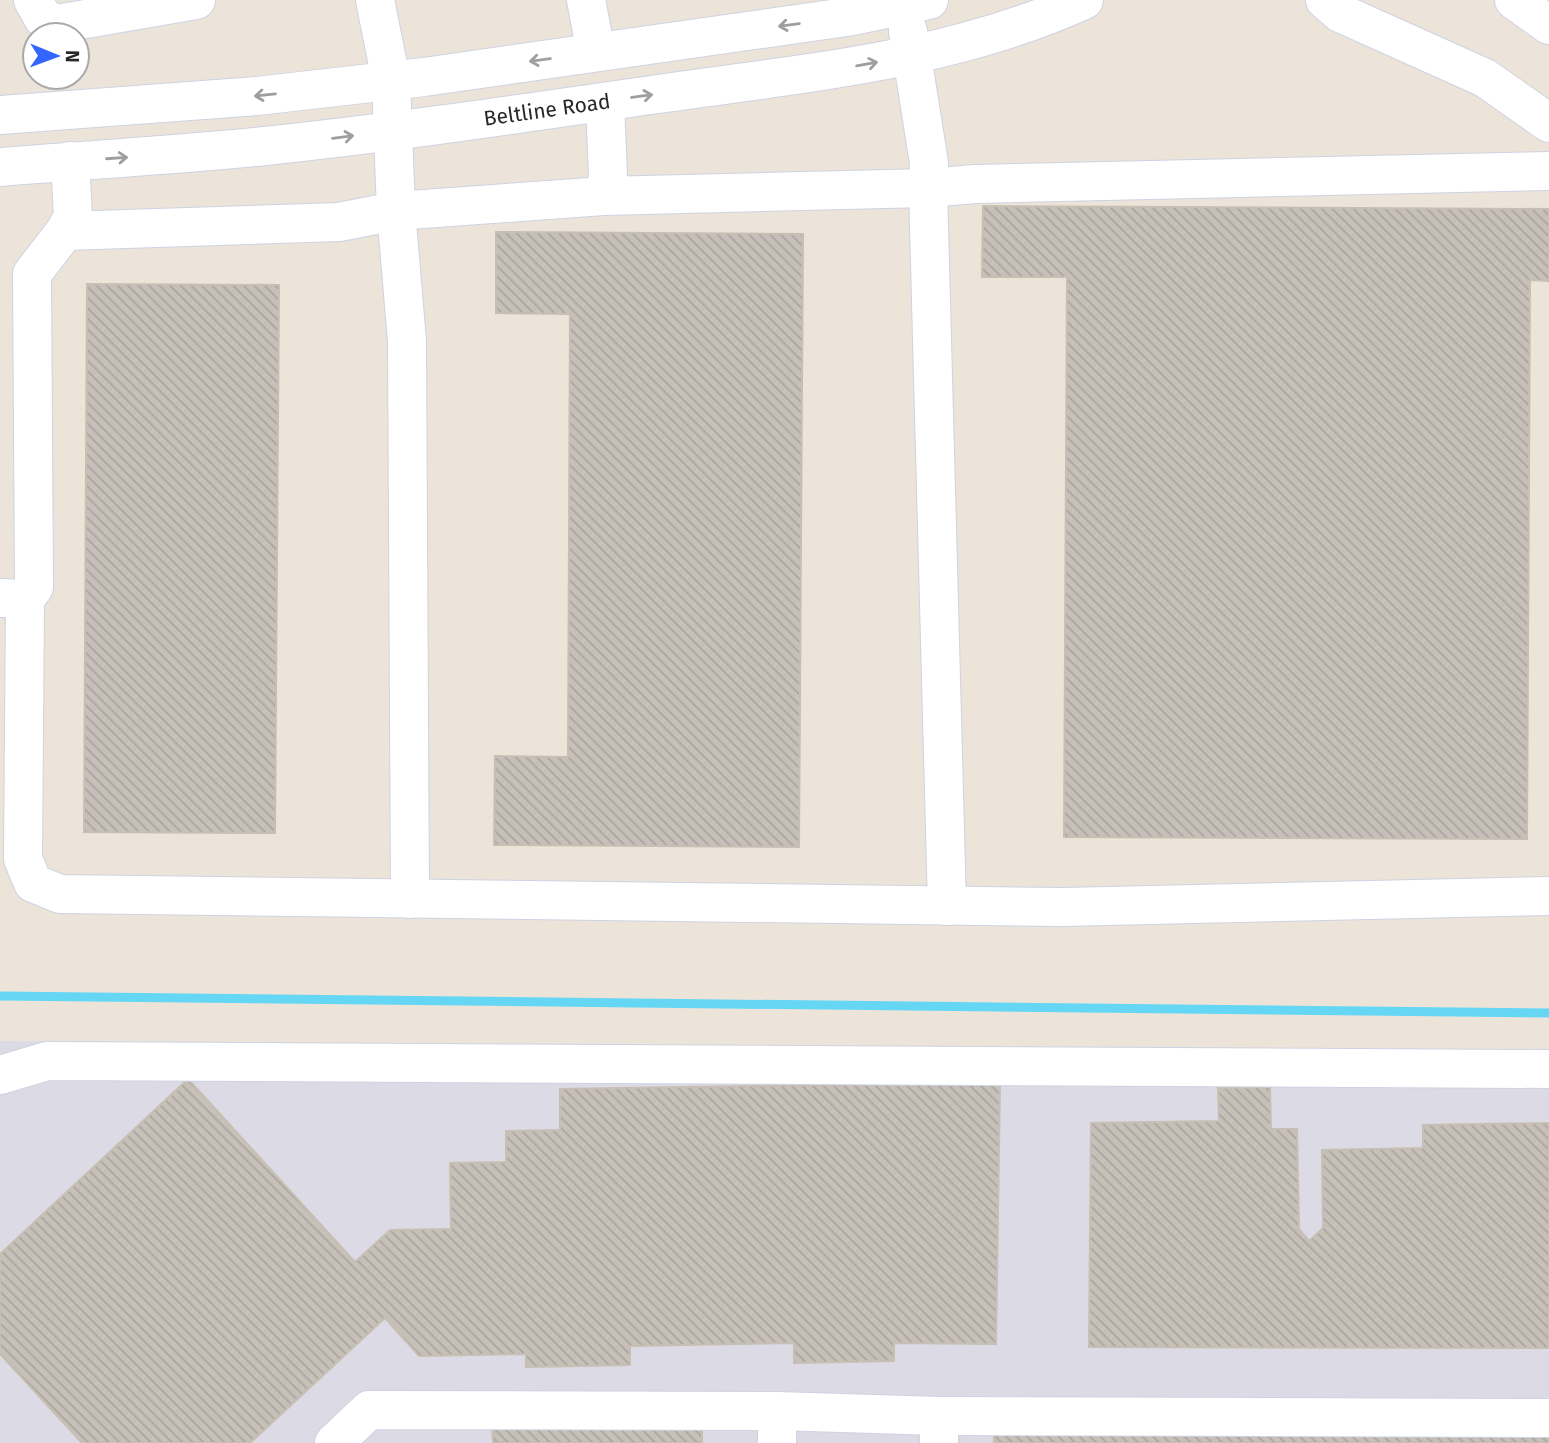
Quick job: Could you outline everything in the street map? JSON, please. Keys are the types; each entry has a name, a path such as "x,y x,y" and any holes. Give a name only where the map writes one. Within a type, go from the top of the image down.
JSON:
{"street":[{"path":"50,20 196,0"},
{"path":"375,0 391,80 396,211 407,341 410,899"},
{"path":"586,0 596,52"},
{"name":"Beltline Road","path":"0,167 263,146 394,131 912,55 953,47 1049,16 1084,0"},
{"path":"1325,0 1339,13 1485,78 1549,123"},
{"path":"1514,0 1549,25"},
{"path":"0,115 69,93 257,96 853,16 916,3 912,55 929,163 947,906"},
{"path":"604,196 608,177 605,102"},
{"path":"71,161 73,217 32,274 34,587 12,599 23,859 33,883 60,894 947,906 1077,907 1549,896"},
{"path":"65,231 339,222 396,211 604,196 928,188 975,184 1549,171"},
{"path":"0,1075 47,1061 1549,1069"},
{"path":"334,1443 369,1410 777,1427 939,1430 1549,1418"}],"shaded area":[{"path":"0,1041 1549,1051 1549,1443 0,1443"}],"building":[{"path":"983,206 1549,209 1549,281 1530,280 1527,839 1064,837 1067,277 982,277"},
{"path":"496,232 803,234 799,847 494,845 495,756 568,757 570,314 496,313"},
{"path":"87,284 279,285 275,833 84,832"},
{"path":"188,1079 355,1262 390,1230 451,1229 450,1163 506,1162 506,1131 560,1130 560,1089 1000,1082 996,1344 894,1343 894,1361 794,1363 794,1343 630,1346 630,1365 526,1367 526,1354 419,1356 385,1318 250,1443 82,1443 0,1354 0,1254"},
{"path":"1270,1087 1271,1129 1297,1129 1299,1229 1309,1241 1323,1228 1322,1150 1423,1148 1423,1125 1549,1123 1549,1348 1089,1347 1091,1123 1219,1121 1218,1088"},
{"path":"492,1422 702,1422 702,1443 493,1443"},
{"path":"994,1429 1549,1432 1549,1443 994,1443"}],"waterway":[{"path":"0,996 1549,1013"}]}
